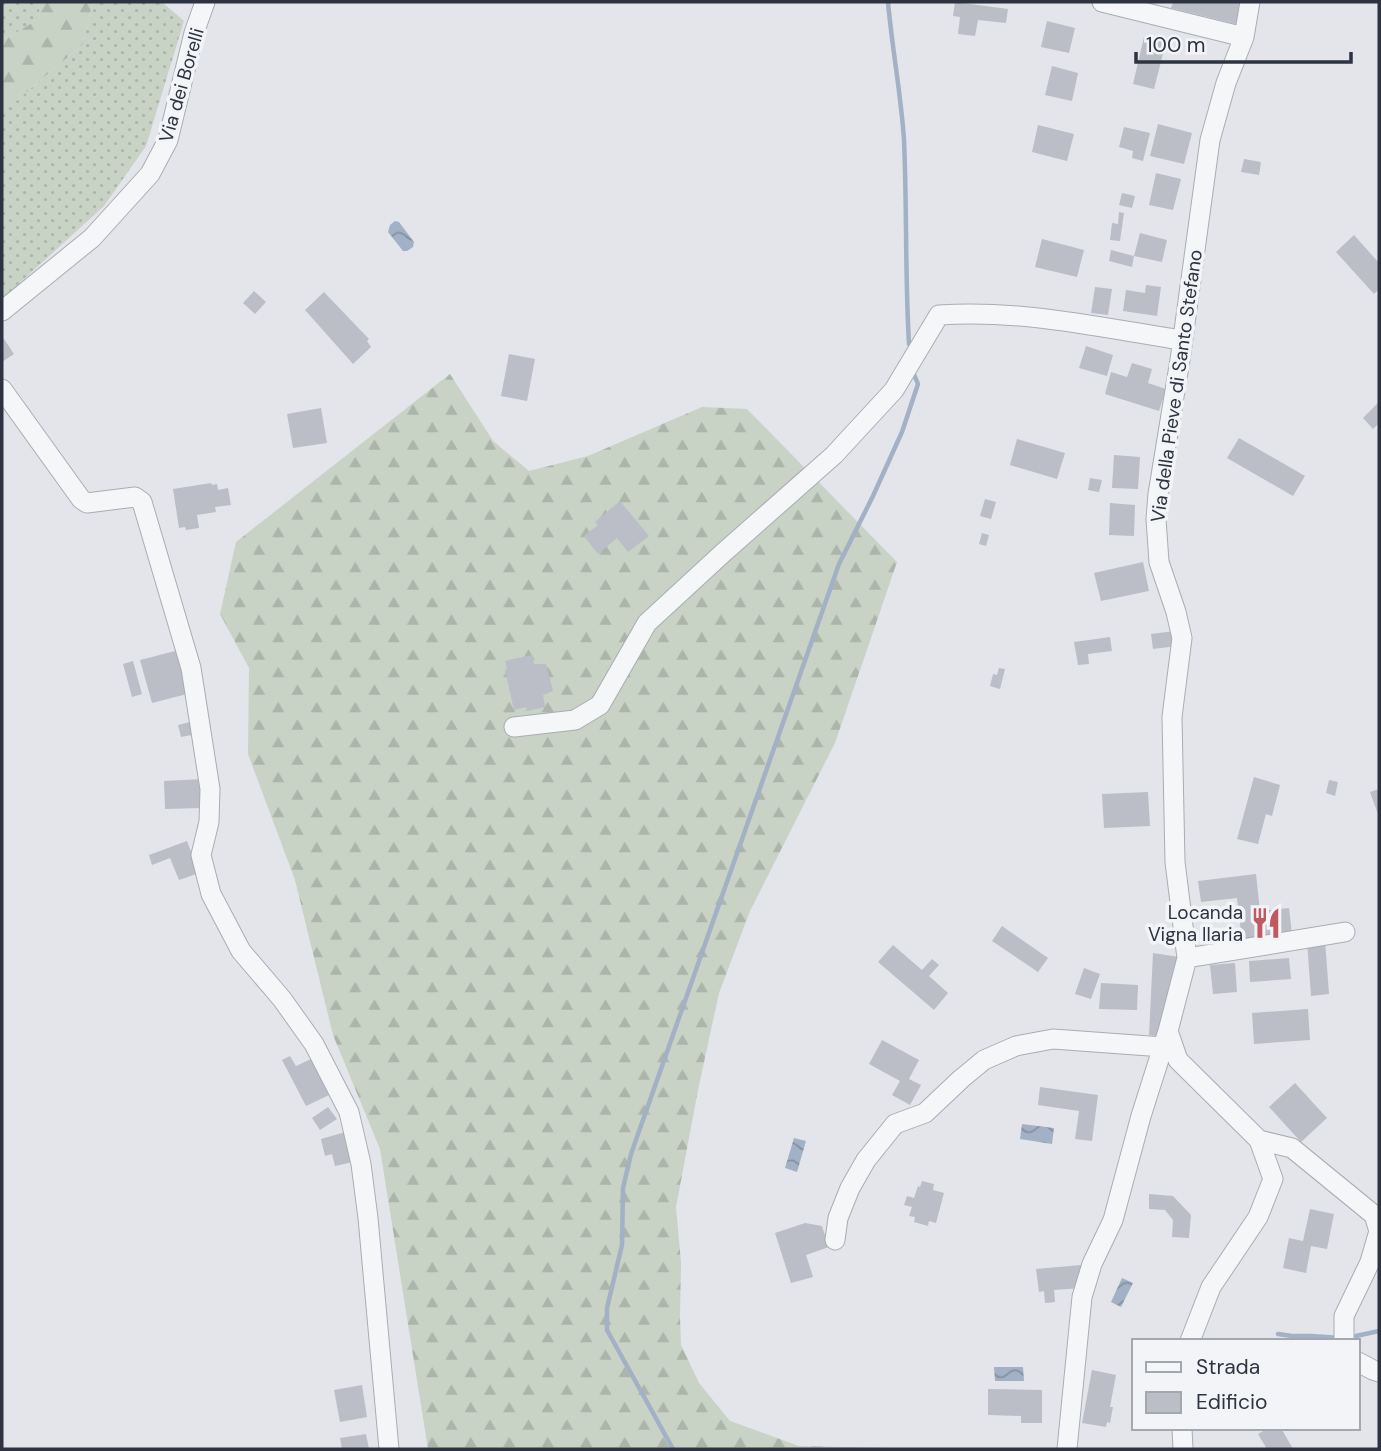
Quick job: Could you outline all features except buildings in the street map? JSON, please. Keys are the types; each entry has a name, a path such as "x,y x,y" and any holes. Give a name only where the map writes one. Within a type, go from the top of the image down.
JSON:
{"street":[{"name":"Via dei Borelli","path":"2,311 92,238 150,174 168,140 194,33 205,2"},
{"path":"1102,2 1244,37"},
{"name":"Via della Pieve di Santo Stefano","path":"1067,1449 1082,1297 1092,1264 1113,1220 1186,958 1175,862 1172,717 1182,638 1159,562 1156,519 1210,140 1226,83 1244,37 1250,2"},
{"path":"514,727 575,720 600,705 647,624 834,455 894,390 939,315 971,313 1048,319 1181,340"},
{"path":"2,389 81,499 87,503 135,497 142,502 191,668 210,789 209,822 201,855 211,894 242,951 282,999 314,1044 349,1112 361,1164 368,1218 389,1449"},
{"path":"1186,958 1345,932"},
{"path":"835,1240 838,1218 850,1188 866,1160 895,1125 925,1113 984,1060 1016,1046 1054,1039 1165,1039 1178,1059 1259,1140 1273,1179 1258,1217 1211,1287 1191,1339"},
{"path":"1259,1140 1292,1149 1374,1215 1379,1231 1370,1262 1344,1316 1344,1339"},
{"path":"1360,1363 1379,1372"},
{"path":"1182,1430 1183,1449"}],"green space":[{"path":"2,2 39,2 40,18 4,40"},
{"path":"39,2 93,2 82,45 2,113 2,39 40,18"},
{"path":"93,2 162,2 184,21 146,146 104,206 2,299 2,113 82,45"},
{"path":"450,374 493,441 529,471 588,456 702,407 747,409 897,562 835,743 750,911 719,993 676,1207 681,1263 681,1345 699,1383 730,1421 799,1446 930,1449 428,1449 380,1149 333,1035 295,880 248,754 249,668 220,614 236,542"}],"water":[{"path":"395,221 399,222 414,242 413,247 407,251 403,251 388,232"},
{"path":"1022,1124 1054,1128 1052,1144 1020,1139"},
{"path":"794,1138 806,1141 797,1172 785,1168"},
{"path":"1122,1278 1133,1283 1121,1307 1111,1302"},
{"path":"994,1367 1023,1367 1024,1381 995,1381"}],"waterway":[{"path":"888,2 904,140 909,344"},
{"path":"673,1449 607,1330 607,1308 622,1245 623,1188 631,1154 839,564 902,432 918,384 913,372"},
{"path":"1356,1336 1379,1331"},
{"path":"1278,1334 1340,1338"}],"place":[{"name":"Locanda Vigna Ilaria","path":"1266,923"}]}
